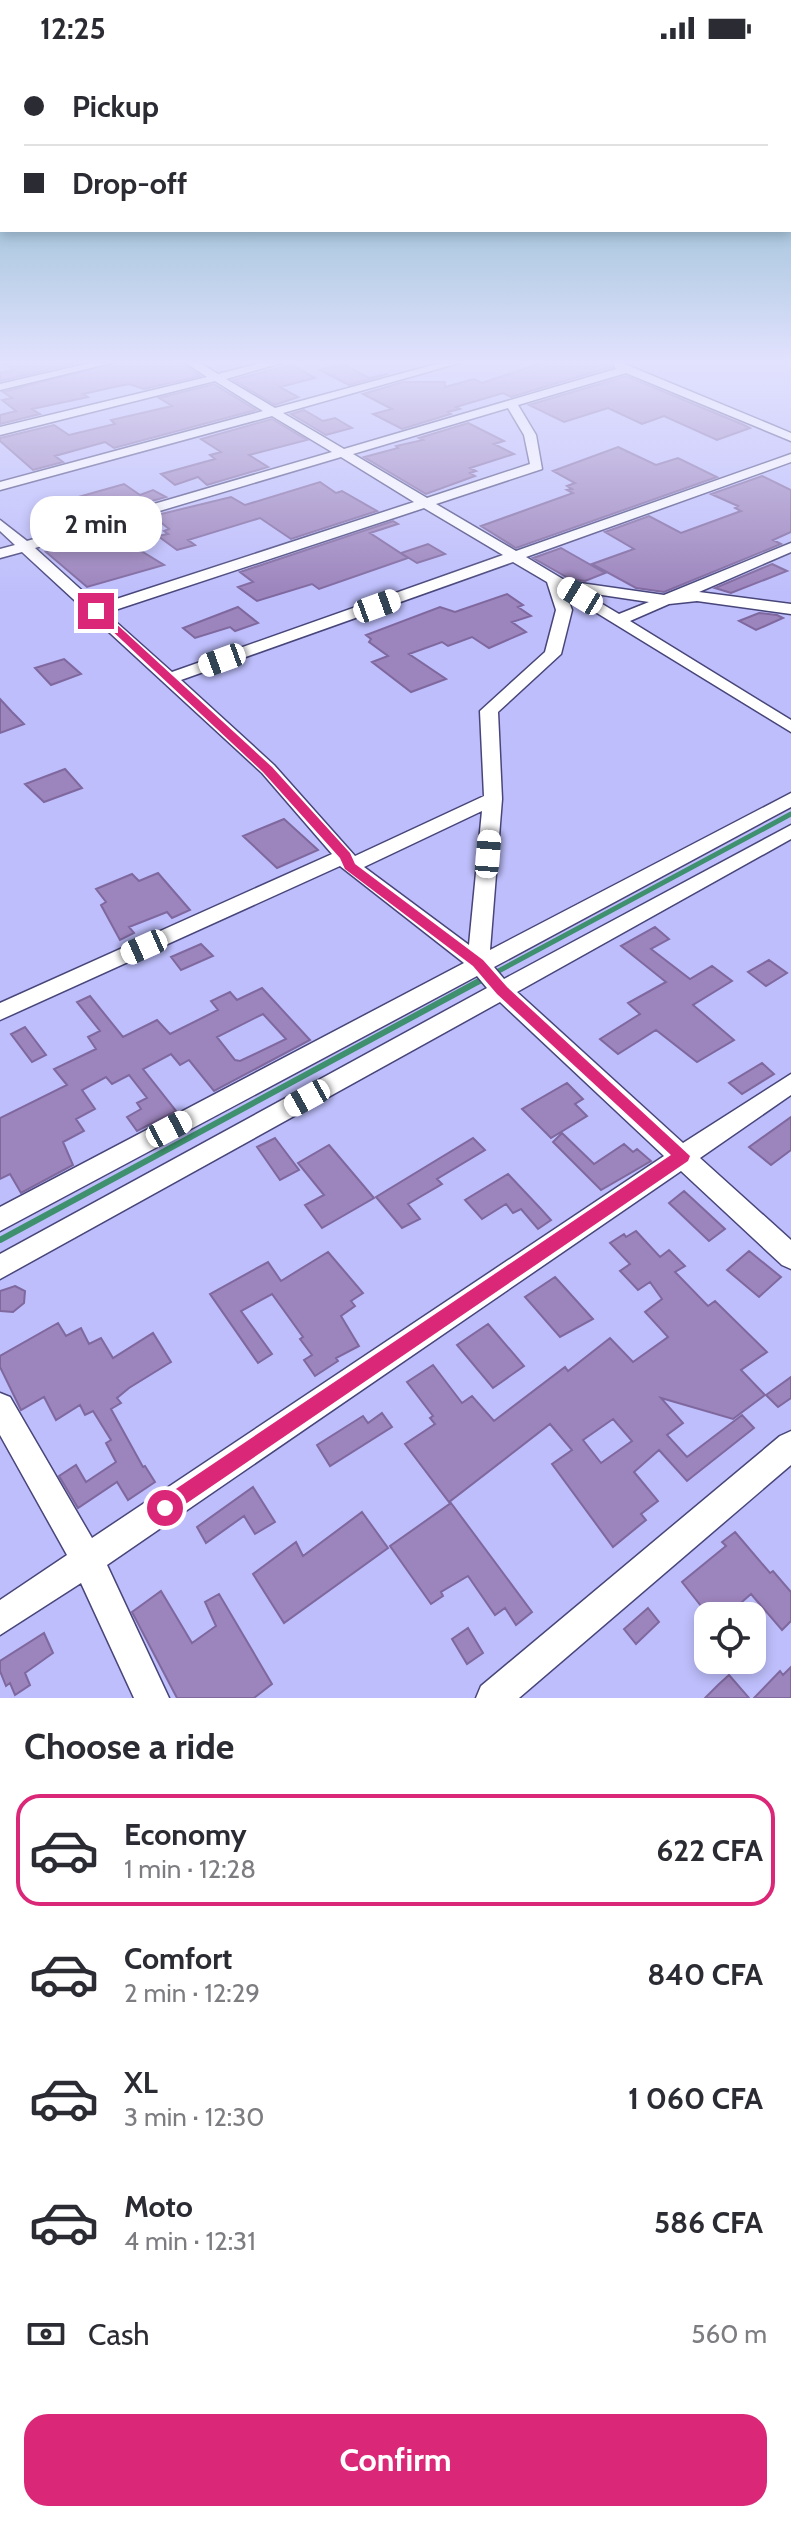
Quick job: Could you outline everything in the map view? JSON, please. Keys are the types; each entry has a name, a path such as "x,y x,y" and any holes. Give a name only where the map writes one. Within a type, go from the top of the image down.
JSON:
{"street":[{"path":"0,486 175,440"},
{"path":"319,440 791,727"},
{"path":"0,554 393,440"},
{"path":"96,611 537,466 531,440"},
{"path":"169,679 791,458"},
{"path":"0,524 268,769 348,861 490,977 791,1257"},
{"path":"619,620 791,547"},
{"path":"718,578 791,618"},
{"path":"557,582 666,600 697,596 791,609"},
{"path":"490,977 493,799 489,711 553,654 564,610 557,582"},
{"path":"0,1012 493,799"},
{"path":"0,1267 791,799"},
{"path":"0,1220 791,831"},
{"path":"0,1619 791,1083"},
{"path":"0,1407 88,1561 152,1698"},
{"path":"493,1698 791,1446"}],"building":[{"path":"145,440 114,448 105,442 55,456 63,462 33,470 0,441"},
{"path":"202,440 307,440 249,455 268,467 207,485 198,477 175,485 161,474 215,459 210,455 221,452"},
{"path":"423,440 501,440 504,441 494,444 514,454 470,468 476,471 470,473 475,476 426,494 364,457"},
{"path":"618,447 656,465 678,458 717,477 516,548 481,526 573,493 567,490 572,489 567,486 575,483 553,471"},
{"path":"762,476 791,490 791,532 773,540 781,544 664,592 636,588 592,564 634,549 605,532 649,516 681,533 741,511 735,508 738,506 711,494"},
{"path":"320,482 336,493 342,491 377,511 291,539 260,518 188,540 195,545 177,550 158,536 168,534 164,531 169,529 153,516 231,497 245,505"},
{"path":"124,484 140,495 153,490 166,497 124,509 110,502 84,511 68,500"},
{"path":"393,521 398,524 370,533 408,558 319,589 312,584 257,601 238,587 253,582 240,572"},
{"path":"110,532 164,565 87,587 46,552"},
{"path":"428,544 445,554 417,563 401,553"},
{"path":"561,548 605,573 585,581 570,579 533,558"},
{"path":"772,564 787,571 731,593 715,588"},
{"path":"507,594 523,605 518,607 531,616 512,622 526,632 489,648 472,637 448,646 442,642 409,654 446,679 411,692 372,662 388,656 369,642 371,639 366,635 440,607 455,612"},
{"path":"238,607 258,623 235,631 230,627 195,638 183,628"},
{"path":"759,613 783,618 756,630 739,621"},
{"path":"64,659 81,674 51,685 35,668"},
{"path":"0,699 12,712 24,724 0,733"},
{"path":"65,769 82,788 44,802 25,784"},
{"path":"284,819 318,850 277,868 243,836"},
{"path":"158,873 190,910 172,918 167,912 129,927 134,933 120,940 101,905 106,902 96,889 132,874 139,881"},
{"path":"655,927 669,939 651,949 690,979 712,966 732,981 693,1005 734,1040 697,1062 656,1030 618,1054 600,1039 640,1014 628,1003 666,982 621,946"},
{"path":"201,944 213,956 181,970 171,957"},
{"path":"769,960 787,973 766,986 748,972"},
{"path":"262,988 310,1040 214,1091 189,1060 180,1065 171,1054 143,1069 176,1111 137,1131 127,1117 141,1109 137,1103 147,1098 129,1075 112,1084 106,1077 82,1090 95,1109 76,1119 84,1131 63,1142 73,1165 21,1193 10,1174 0,1179 0,1118 67,1085 54,1069 96,1049 88,1037 100,1031 77,1002 90,996 123,1037 157,1020 170,1034 218,1010 211,1001 230,992 237,1000","holes":["263,1014 286,1039 240,1061 235,1060 217,1037"]},
{"path":"25,1027 46,1055 32,1062 11,1034"},
{"path":"762,1063 774,1074 742,1094 729,1083"},
{"path":"567,1083 583,1099 575,1104 587,1116 551,1138 522,1109"},
{"path":"791,1117 791,1150 771,1165 749,1147"},
{"path":"562,1133 594,1164 624,1144 633,1152 637,1149 651,1161 601,1190 553,1142"},
{"path":"275,1138 299,1170 280,1180 257,1147"},
{"path":"473,1138 485,1150 437,1179 442,1184 408,1204 420,1219 402,1228 376,1197"},
{"path":"329,1145 374,1198 322,1228 305,1205 324,1195 298,1163"},
{"path":"508,1174 551,1220 538,1229 521,1209 513,1213 506,1204 482,1219 465,1200"},
{"path":"684,1191 725,1229 709,1241 669,1203"},
{"path":"636,1231 660,1257 669,1250 685,1266 675,1272 708,1306 715,1301 767,1352 741,1370 765,1395 733,1419 661,1398 683,1423 667,1435 687,1457 742,1415 754,1428 687,1481 659,1450 634,1472 658,1501 641,1514 646,1520 613,1547 552,1464 572,1450 550,1424 449,1502 405,1444 435,1424 430,1418 433,1416 407,1382 433,1365 462,1403 472,1396 494,1421 565,1367 568,1371 610,1338 633,1362 668,1337 645,1312 662,1299 650,1282 638,1290 620,1271 630,1264 610,1243 624,1234 626,1237","holes":["613,1419 632,1441 601,1463 583,1440"]},
{"path":"749,1251 781,1277 759,1297 727,1270"},
{"path":"328,1252 363,1293 351,1301 355,1306 341,1316 359,1346 336,1358 338,1361 315,1376 304,1360 312,1355 300,1339 303,1337 272,1294 241,1311 272,1354 258,1363 210,1294 268,1262 281,1281"},
{"path":"555,1277 593,1319 560,1337 525,1297"},
{"path":"15,1286 25,1291 24,1303 13,1312 0,1311 0,1291"},
{"path":"58,1323 66,1336 81,1328 89,1344 101,1338 113,1358 153,1333 171,1362 129,1388 117,1398 121,1403 111,1409 143,1467 155,1482 128,1500 117,1482 78,1508 59,1476 76,1465 86,1482 116,1462 106,1443 111,1440 93,1411 85,1415 80,1405 56,1420 44,1397 21,1410 0,1367 0,1356"},
{"path":"488,1324 524,1366 493,1388 457,1345"},
{"path":"791,1377 791,1398 778,1407 766,1395"},
{"path":"382,1413 392,1427 330,1466 317,1445 363,1416 368,1423"},
{"path":"253,1487 275,1522 255,1534 244,1516 206,1543 197,1527"},
{"path":"451,1503 532,1612 516,1625 505,1608 495,1615 468,1576 441,1592 443,1596 431,1604 390,1546"},
{"path":"362,1512 388,1548 284,1623 253,1574 296,1542 303,1556"},
{"path":"735,1532 791,1592 791,1621 782,1630 766,1611 766,1602 758,1602 751,1594 742,1602 698,1602 682,1582 726,1546 722,1542"},
{"path":"161,1591 192,1643 216,1626 205,1602 219,1594 272,1684 254,1698 177,1698 132,1612"},
{"path":"648,1608 659,1622 636,1644 624,1629"},
{"path":"468,1628 483,1653 467,1664 452,1639"},
{"path":"44,1633 53,1653 25,1673 30,1685 15,1695 10,1683 6,1686 0,1661"},
{"path":"791,1667 791,1698 754,1698 780,1671 783,1675"},
{"path":"729,1675 749,1698 705,1698 718,1685"}],"waterway":[{"path":"493,974 791,814"},
{"path":"478,982 484,979"},
{"path":"0,1240 481,980"}],"route":[{"path":"96,611 268,769 345,856 350,866 478,963 502,991 682,1156 165,1508"}]}
